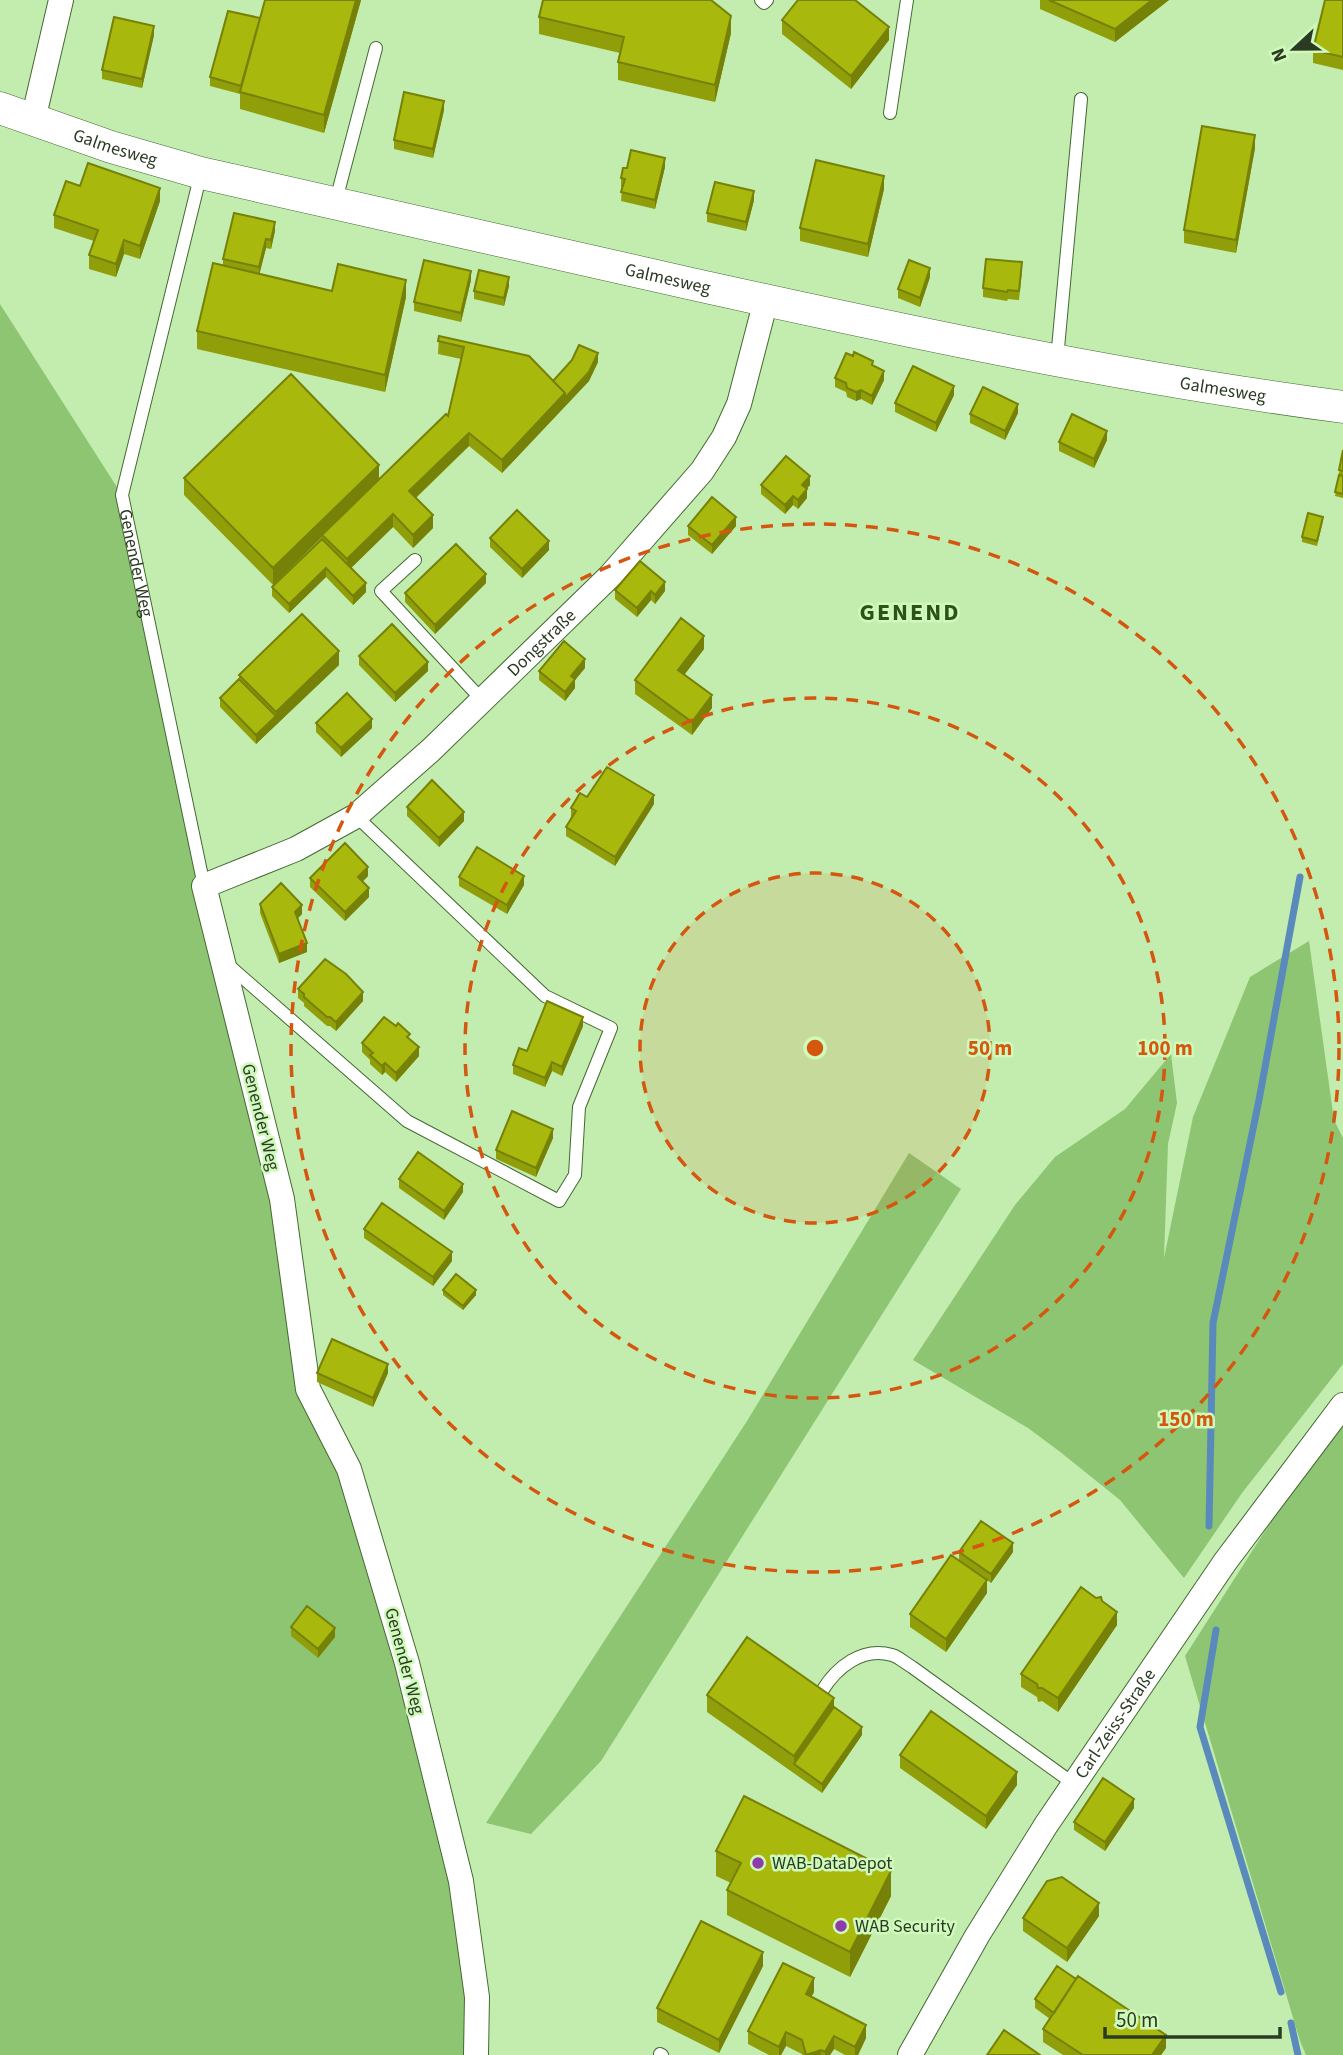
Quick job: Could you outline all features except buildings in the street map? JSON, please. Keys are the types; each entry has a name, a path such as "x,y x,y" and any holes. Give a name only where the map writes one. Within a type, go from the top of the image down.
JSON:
{"street":[{"path":"33,120 61,0"},
{"name":"Galmesweg","path":"0,108 111,147 201,173 766,300 1192,386 1343,407"},
{"name":"Dongstraße","path":"204,886 296,849 356,816 483,701 611,575 702,471 724,437 739,404 766,300"},
{"name":"Genender Weg","path":"204,886 282,1199 308,1389 349,1469 407,1663 461,1881 477,1997 476,2055"},
{"name":"Carl-Zeiss-Straße","path":"909,2055 977,1936 1046,1825 1225,1562 1343,1405"}],"lane":[{"path":"761,0 764,3 767,0"},
{"path":"890,113 907,0"},
{"path":"335,204 376,48"},
{"path":"1057,360 1081,99"},
{"name":"Genender Weg","path":"201,173 122,495 204,886"},
{"path":"415,560 381,591 483,701"},
{"path":"221,958 407,1121 559,1201 575,1175 579,1107 611,1028 545,996 356,816"},
{"path":"822,1691 831,1676 850,1660 875,1653 893,1655 1074,1784"}],"green space":[{"path":"0,304 122,495 221,958 308,1389 349,1469 461,1881 476,2055 0,2055"},
{"path":"1309,941 1334,1120 1343,1138 1343,1364 1242,1493 1184,1578 1120,1500 1028,1428 913,1360 1015,1205 1055,1157 1125,1109 1171,1054 1177,1103 1168,1144 1164,1258 1193,1117 1250,977"},
{"path":"909,1153 961,1189 601,1761 531,1834 486,1823 747,1421"},
{"path":"1343,1409 1343,2055 1306,2055 1185,1656"}],"waterway":[{"path":"1209,1526 1213,1323 1259,1100 1300,877"},
{"path":"1216,1630 1200,1727 1281,1992"},
{"path":"1291,2023 1298,2055"}],"place":[{"name":"WAB-DataDepot","path":"758,1863"},
{"name":"WAB Security","path":"841,1926"}],"district":[{"name":"GENEND","path":"910,612"}]}
